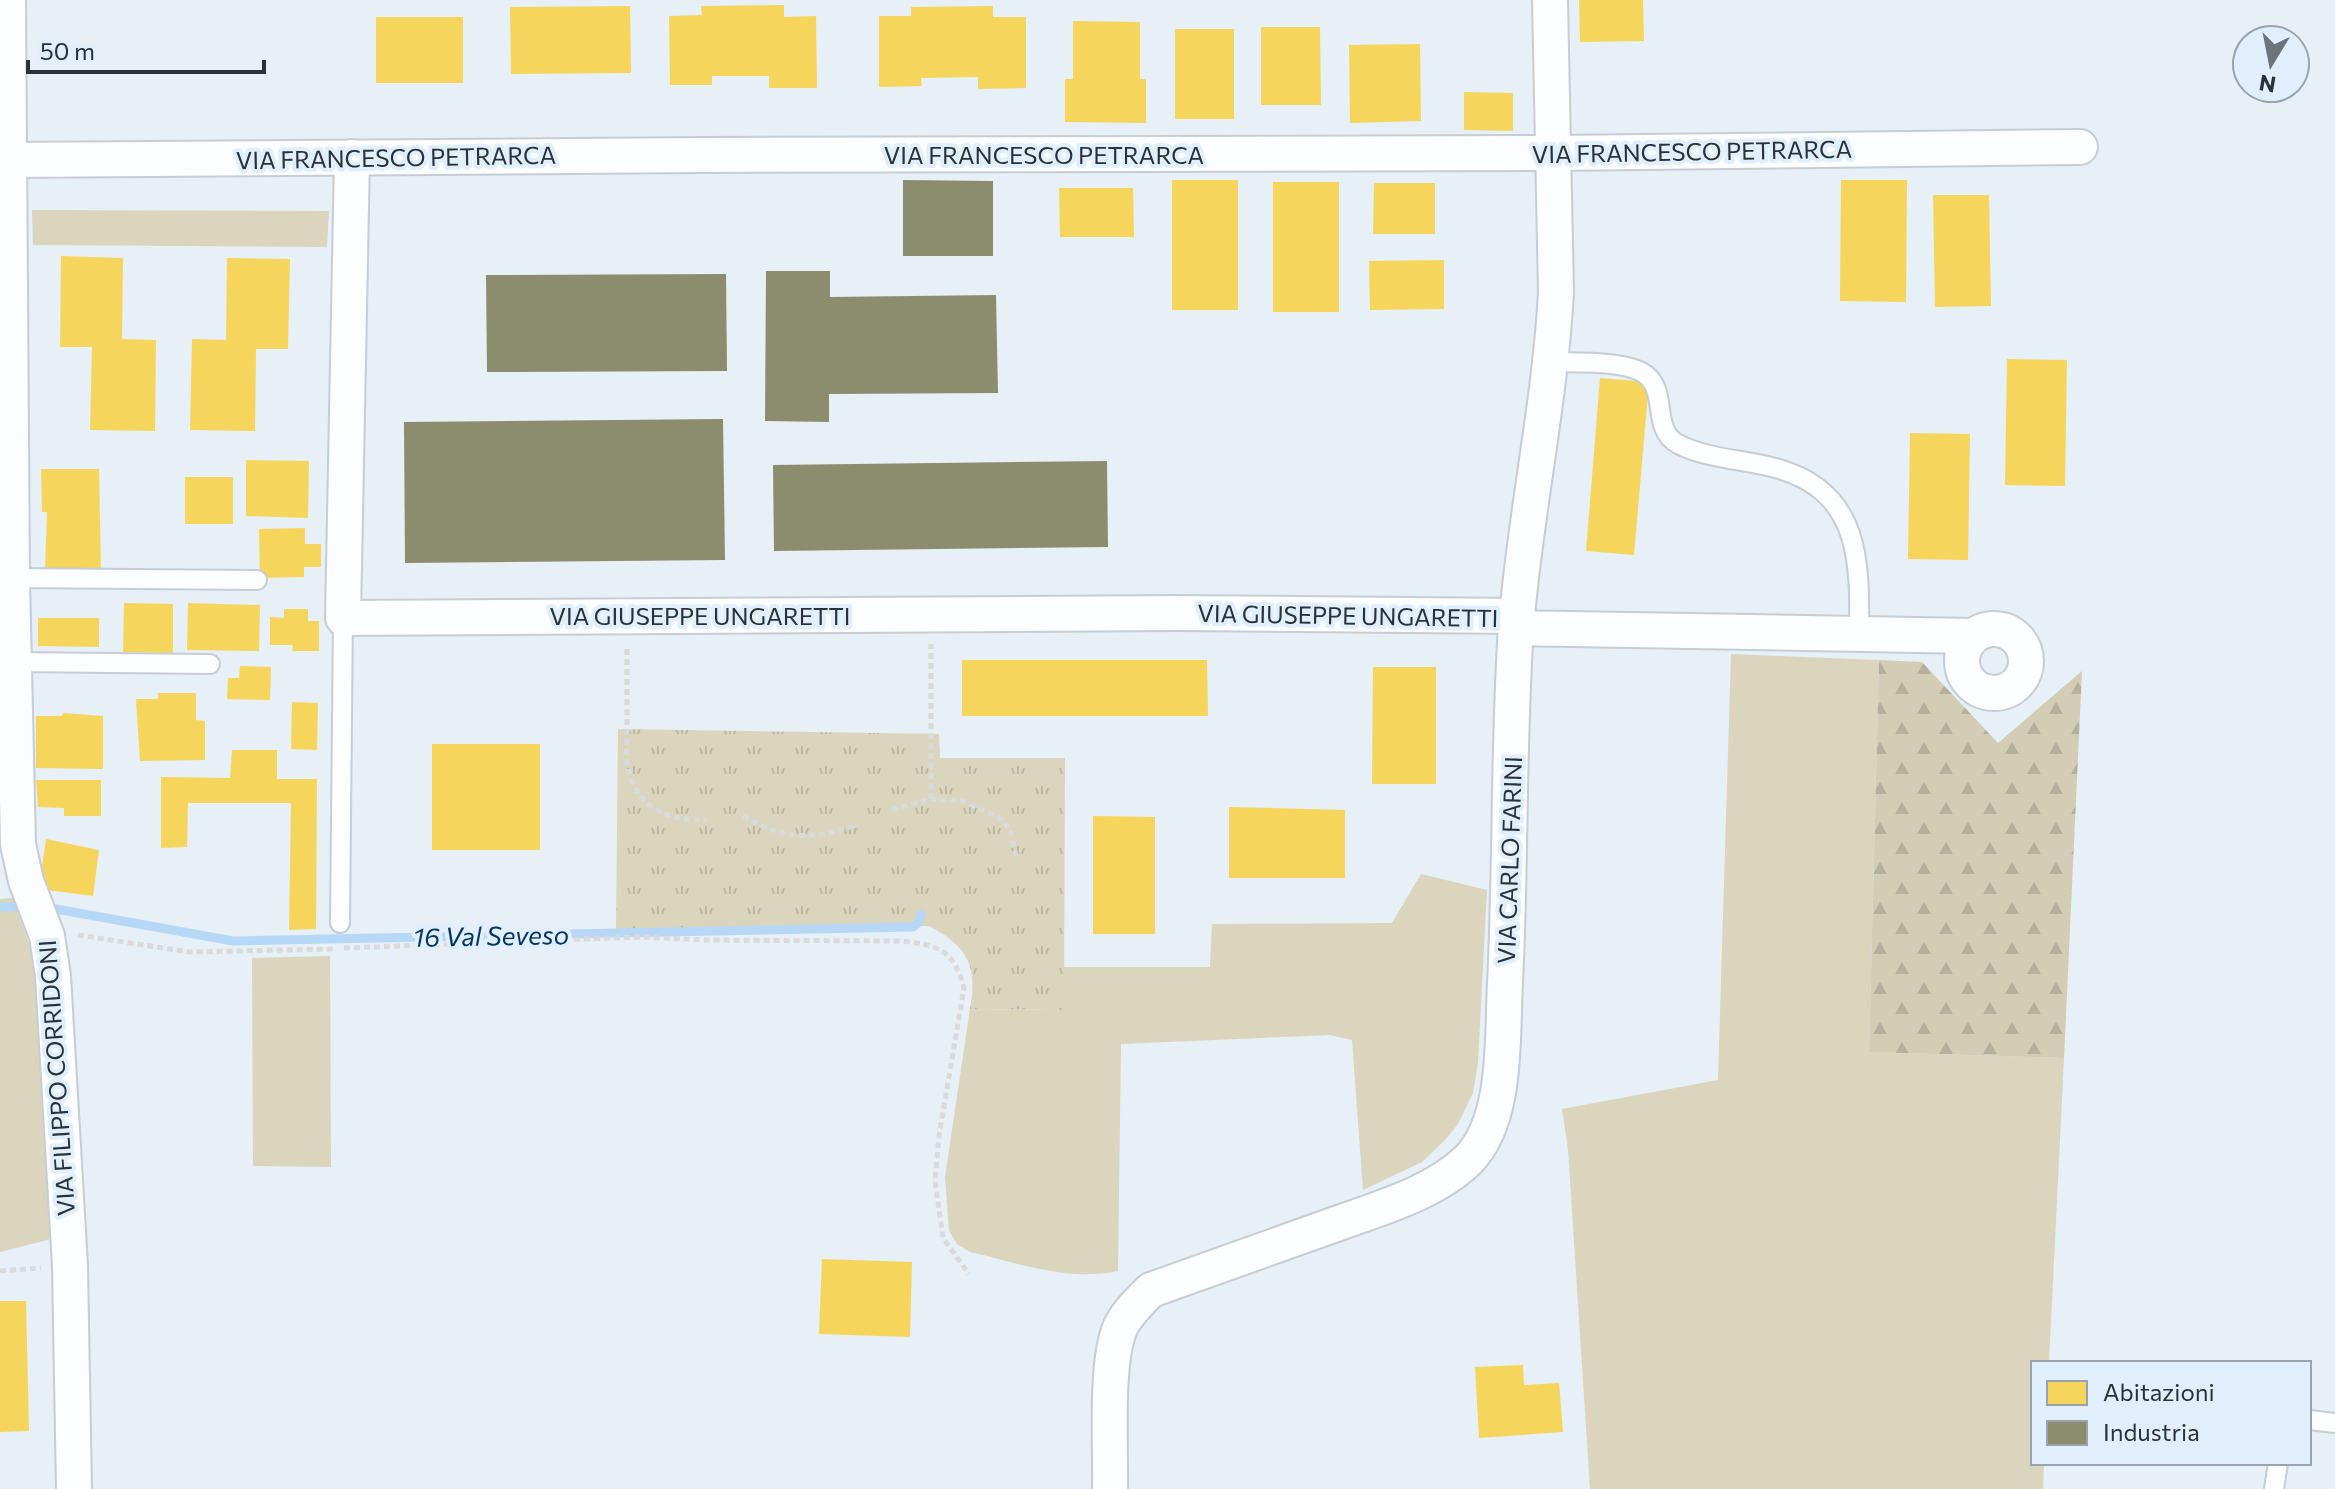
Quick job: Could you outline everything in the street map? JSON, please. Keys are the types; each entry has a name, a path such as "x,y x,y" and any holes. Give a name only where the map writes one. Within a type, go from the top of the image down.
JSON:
{"street":[{"name":"VIA CARLO FARINI","path":"1110,1489 1113,1355 1121,1327 1134,1307 1151,1290 1388,1205 1428,1187 1467,1160 1489,1131 1499,1082 1517,622 1556,292 1550,0"},
{"name":"VIA FILIPPO CORRIDONI","path":"5,1 13,662 19,857 47,936 53,976 70,1266 74,1489"},
{"name":"VIA FRANCESCO PETRARCA","path":"9,160 1552,153 2080,147"},
{"path":"343,618 352,157"},
{"name":"VIA GIUSEPPE UNGARETTI","path":"343,618 1178,613 1973,636"},
{"path":"1994,629 2004,630 2022,644 2026,665 2017,684 1997,693 1976,688 1963,670 1963,651 1973,636 1994,629"},
{"name":"VIA GIUSEPPE UNGARETTI","path":"1900,635 1963,670"}],"lane":[{"path":"1550,362 1623,367 1644,373 1657,385 1660,420 1676,443 1729,459 1781,469 1825,491 1848,525 1858,563 1859,634"},
{"path":"12,578 257,580"},
{"path":"340,923 343,618"},
{"path":"13,662 210,664"},
{"path":"2311,1420 2335,1423"},
{"path":"2274,1489 2278,1465"}],"path":[{"path":"931,614 931,799"},
{"path":"627,615 627,755 632,781 647,803 661,812 692,821 706,819"},
{"path":"892,810 931,799 963,801 995,814 1008,826 1016,856"},
{"path":"743,816 762,827 797,836 828,834 853,826"},
{"path":"47,936 62,933 213,953 640,937 929,944 945,952 959,969 964,988 939,1136 935,1181 943,1238 969,1274"}],"green space":[{"path":"32,210 329,211 327,247 33,245"},
{"path":"1731,654 1879,660 1869,1052 2064,1058 2049,1361 2031,1361 2031,1465 2044,1465 2043,1489 1590,1489 1568,1149 1562,1109 1718,1080"},
{"path":"1879,660 1922,662 1998,743 2082,671 2064,1058 1869,1052"},
{"path":"618,729 939,734 940,758 1065,758 1064,1010 970,1009 972,980 967,958 953,941 929,926 616,930"},
{"path":"1421,874 1487,890 1478,1063 1473,1093 1458,1124 1422,1162 1363,1190 1352,1040 1330,1035 1121,1044 1118,1271 1081,1274 1044,1270 970,1252 957,1244 949,1231 945,1177 970,1009 1064,1010 1064,967 1210,967 1212,924 1392,923"},
{"path":"13,898 35,961 51,1239 0,1252 0,899"},
{"path":"330,956 331,1167 253,1166 252,958"}],"building: Abitazioni":[{"path":"1579,0 1643,0 1644,41 1580,42"},
{"path":"784,5 784,17 816,16 817,88 769,88 769,76 712,76 712,85 670,85 669,16 702,15 701,6"},
{"path":"630,6 631,73 511,74 510,7"},
{"path":"993,6 993,17 1026,17 1026,88 978,89 978,77 921,78 922,86 879,87 879,16 911,16 911,7"},
{"path":"376,17 463,17 463,83 376,83"},
{"path":"1073,21 1140,22 1140,79 1146,79 1146,123 1065,122 1065,79 1073,79"},
{"path":"1261,27 1320,27 1321,105 1261,105"},
{"path":"1175,29 1234,29 1234,119 1175,119"},
{"path":"1420,44 1421,121 1350,123 1349,45"},
{"path":"1464,92 1513,93 1513,131 1464,130"},
{"path":"1172,180 1238,180 1238,310 1172,310"},
{"path":"1841,180 1907,180 1906,302 1840,301"},
{"path":"1273,182 1339,182 1339,312 1273,312"},
{"path":"1374,183 1435,183 1435,234 1373,234"},
{"path":"1059,188 1133,188 1134,237 1060,237"},
{"path":"1933,195 1989,195 1991,306 1935,307"},
{"path":"61,256 123,258 122,339 156,340 155,431 90,430 92,347 60,347"},
{"path":"227,258 290,259 288,349 256,349 255,431 190,430 192,339 226,340"},
{"path":"1444,260 1444,309 1370,310 1369,261"},
{"path":"2007,359 2067,360 2065,486 2005,485"},
{"path":"1600,378 1649,382 1634,555 1586,551"},
{"path":"1910,433 1970,434 1968,560 1908,559"},
{"path":"246,460 309,461 308,518 246,516"},
{"path":"41,469 99,469 101,570 45,569 47,512 42,512"},
{"path":"185,477 233,477 233,524 185,524"},
{"path":"305,528 305,544 321,544 321,567 304,567 304,577 260,578 259,529"},
{"path":"124,603 173,604 173,653 123,652"},
{"path":"188,603 260,605 259,651 187,650"},
{"path":"284,609 308,609 308,621 319,621 319,651 292,651 293,645 270,645 270,617 284,618"},
{"path":"38,618 99,618 99,647 38,646"},
{"path":"962,660 1207,660 1208,716 962,716"},
{"path":"240,666 271,667 270,700 227,699 228,678 239,678"},
{"path":"1373,667 1436,667 1436,784 1372,784"},
{"path":"158,693 196,693 196,720 205,721 205,760 140,761 136,699 158,699"},
{"path":"292,702 318,703 317,750 291,749"},
{"path":"63,713 103,716 103,769 36,768 36,716 62,716"},
{"path":"432,744 540,744 540,850 432,850"},
{"path":"232,750 277,750 277,779 317,779 316,929 289,930 291,803 188,803 187,847 161,848 161,777 230,778"},
{"path":"36,780 101,780 101,816 64,816 64,808 38,807"},
{"path":"1229,807 1345,810 1345,878 1229,878"},
{"path":"1093,816 1155,817 1155,934 1093,934"},
{"path":"46,839 99,850 93,896 39,889"},
{"path":"822,1259 912,1262 910,1337 819,1334"},
{"path":"0,1301 26,1301 29,1431 0,1432"},
{"path":"1523,1365 1524,1385 1559,1383 1563,1432 1479,1438 1475,1367"}],"building: Industria":[{"path":"903,180 993,181 993,256 903,256"},
{"path":"766,271 830,271 830,297 996,295 998,393 829,394 829,422 765,421"},
{"path":"726,274 727,371 487,372 486,275"},
{"path":"723,419 725,560 405,563 404,422"},
{"path":"1107,461 1108,547 774,551 773,465"}],"waterway":[{"name":"16 Val Seveso","path":"0,907 27,907"},
{"name":"16 Val Seveso","path":"56,909 233,941 913,927 919,922 921,914"}]}
